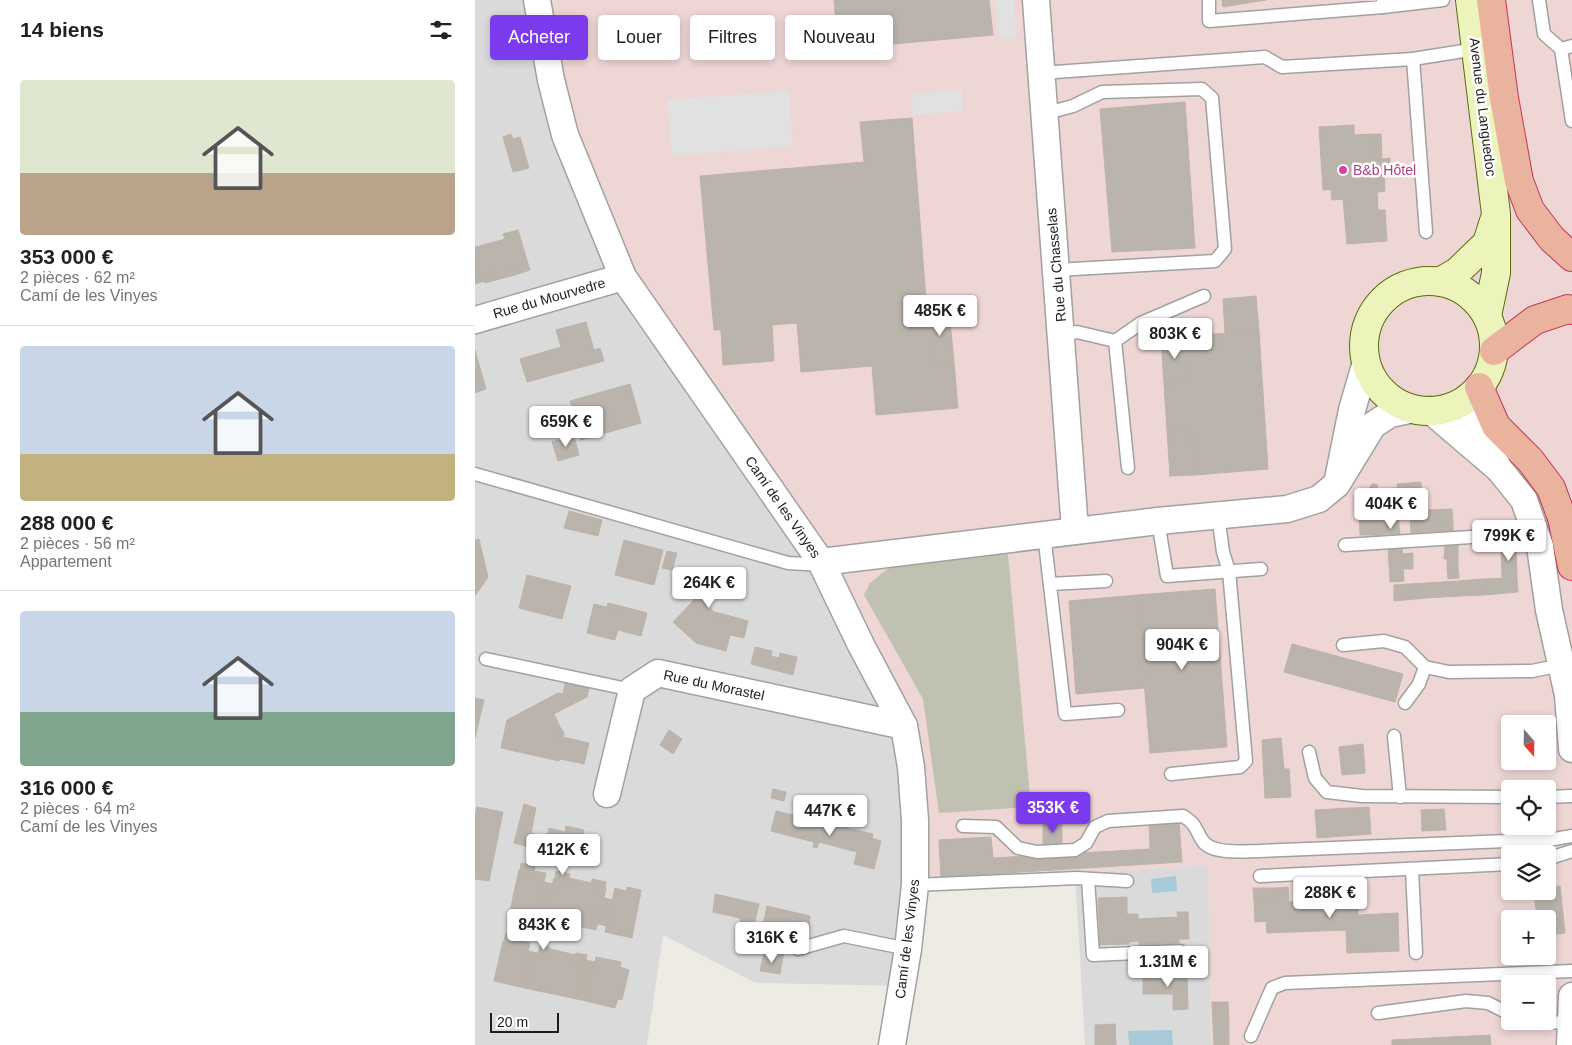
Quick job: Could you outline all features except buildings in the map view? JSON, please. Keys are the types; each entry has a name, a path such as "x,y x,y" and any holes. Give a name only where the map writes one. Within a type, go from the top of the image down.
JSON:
{"highway":[{"path":"1491,0 1519,182 1530,210 1552,239 1572,257"},
{"path":"1494,351 1535,320 1568,309 1572,310"},
{"path":"1473,393 1496,426 1530,460 1551,488 1562,518 1572,566"}],"main road":[{"name":"Avenue du Languedoc","path":"1470,0 1496,214 1496,273 1487,316"},
{"name":"Avenue du Languedoc","path":"1441,282 1457,272 1487,243 1496,214"},
{"path":"1419,281 1441,282 1459,288 1475,300 1487,316 1493,333 1494,351 1489,370 1473,393 1449,407 1422,410 1397,402 1383,392 1373,378 1366,362 1364,341 1369,320 1381,302 1398,288 1419,281"}],"street":[{"name":"Camí de les Vinyes","path":"537,0 551,80 565,135 623,276 822,563 861,645 904,726 912,776 915,820 915,885 909,949 892,1045"},
{"name":"Rue du Chasselas","path":"1036,0 1075,530"},
{"name":"Rue du Mourvedre","path":"475,320 623,276"},
{"path":"1337,484 1352,410 1366,362"},
{"path":"1473,393 1479,432 1499,469 1524,500 1540,546 1549,610 1568,695 1572,749"},
{"path":"822,563 1075,530 1287,509 1319,499 1337,484 1373,424 1390,414 1422,410 1499,469"},
{"name":"Rue du Morastel","path":"632,690 658,673 904,726"},
{"path":"607,794 632,690"},
{"path":"1570,1034 1572,996"}],"lane":[{"path":"1209,0 1209,21 1383,3 1443,0"},
{"path":"1539,0 1544,34 1566,48 1572,121"},
{"path":"1041,73 1265,57 1283,67 1413,59 1475,49"},
{"path":"1413,59 1426,232"},
{"path":"1043,114 1073,106 1102,92 1202,88 1212,98 1225,249 1215,261 1056,270"},
{"path":"1061,335 1077,332 1115,341 1141,323 1204,296"},
{"path":"1115,341 1128,468"},
{"path":"475,474 788,563 822,563"},
{"path":"1171,774 1240,767 1247,760 1229,571 1223,552 1219,515"},
{"path":"1158,521 1167,576 1261,570"},
{"path":"1044,534 1065,714 1118,710"},
{"path":"1345,545 1487,536 1514,540 1536,535"},
{"path":"1050,584 1106,581"},
{"path":"1343,645 1384,641 1405,647 1425,667 1449,672 1532,671 1562,665"},
{"path":"486,659 632,690"},
{"path":"1405,703 1419,684 1425,667"},
{"path":"1394,736 1400,797"},
{"path":"1309,752 1315,778 1327,792 1362,796 1501,797"},
{"path":"1556,797 1572,796"},
{"path":"963,826 996,827 1018,848 1037,852 1075,850 1085,843 1095,827 1108,821 1183,816 1193,822 1203,842 1214,850 1259,852 1572,836"},
{"path":"1556,856 1572,851"},
{"path":"1260,876 1501,865"},
{"path":"1411,870 1416,953"},
{"path":"915,885 1088,879 1127,881"},
{"path":"1088,879 1093,955 1180,951"},
{"path":"798,948 844,936 909,949"},
{"path":"1251,1036 1272,988 1285,983 1572,971"},
{"path":"1379,1013 1467,1001 1488,1003 1501,1010"},
{"path":"1556,1030 1570,1034"}],"shaded area":[{"path":"475,0 543,0 551,15 490,15 490,60 573,60 901,711 907,986 756,983 663,935 647,1045 475,1045"},
{"path":"543,0 1572,0 1572,1045 1211,1045 1208,865 926,882 901,711 631,272 579,150 557,60 588,60 588,15 547,15"},
{"path":"995,0 1014,0 1017,37 999,39"},
{"path":"962,90 963,111 913,115 912,94"},
{"path":"789,91 793,146 672,156 667,100"},
{"path":"1008,554 1031,807 939,813 923,699 864,595 870,583 895,563"},
{"path":"1208,865 1211,1045 1085,1045 1075,873"}],"water":[{"path":"1176,876 1177,891 1152,893 1151,879"},
{"path":"1172,1030 1173,1045 1129,1045 1128,1031"}],"place":[{"name":"B&b Hôtel","path":"1343,170"}]}
